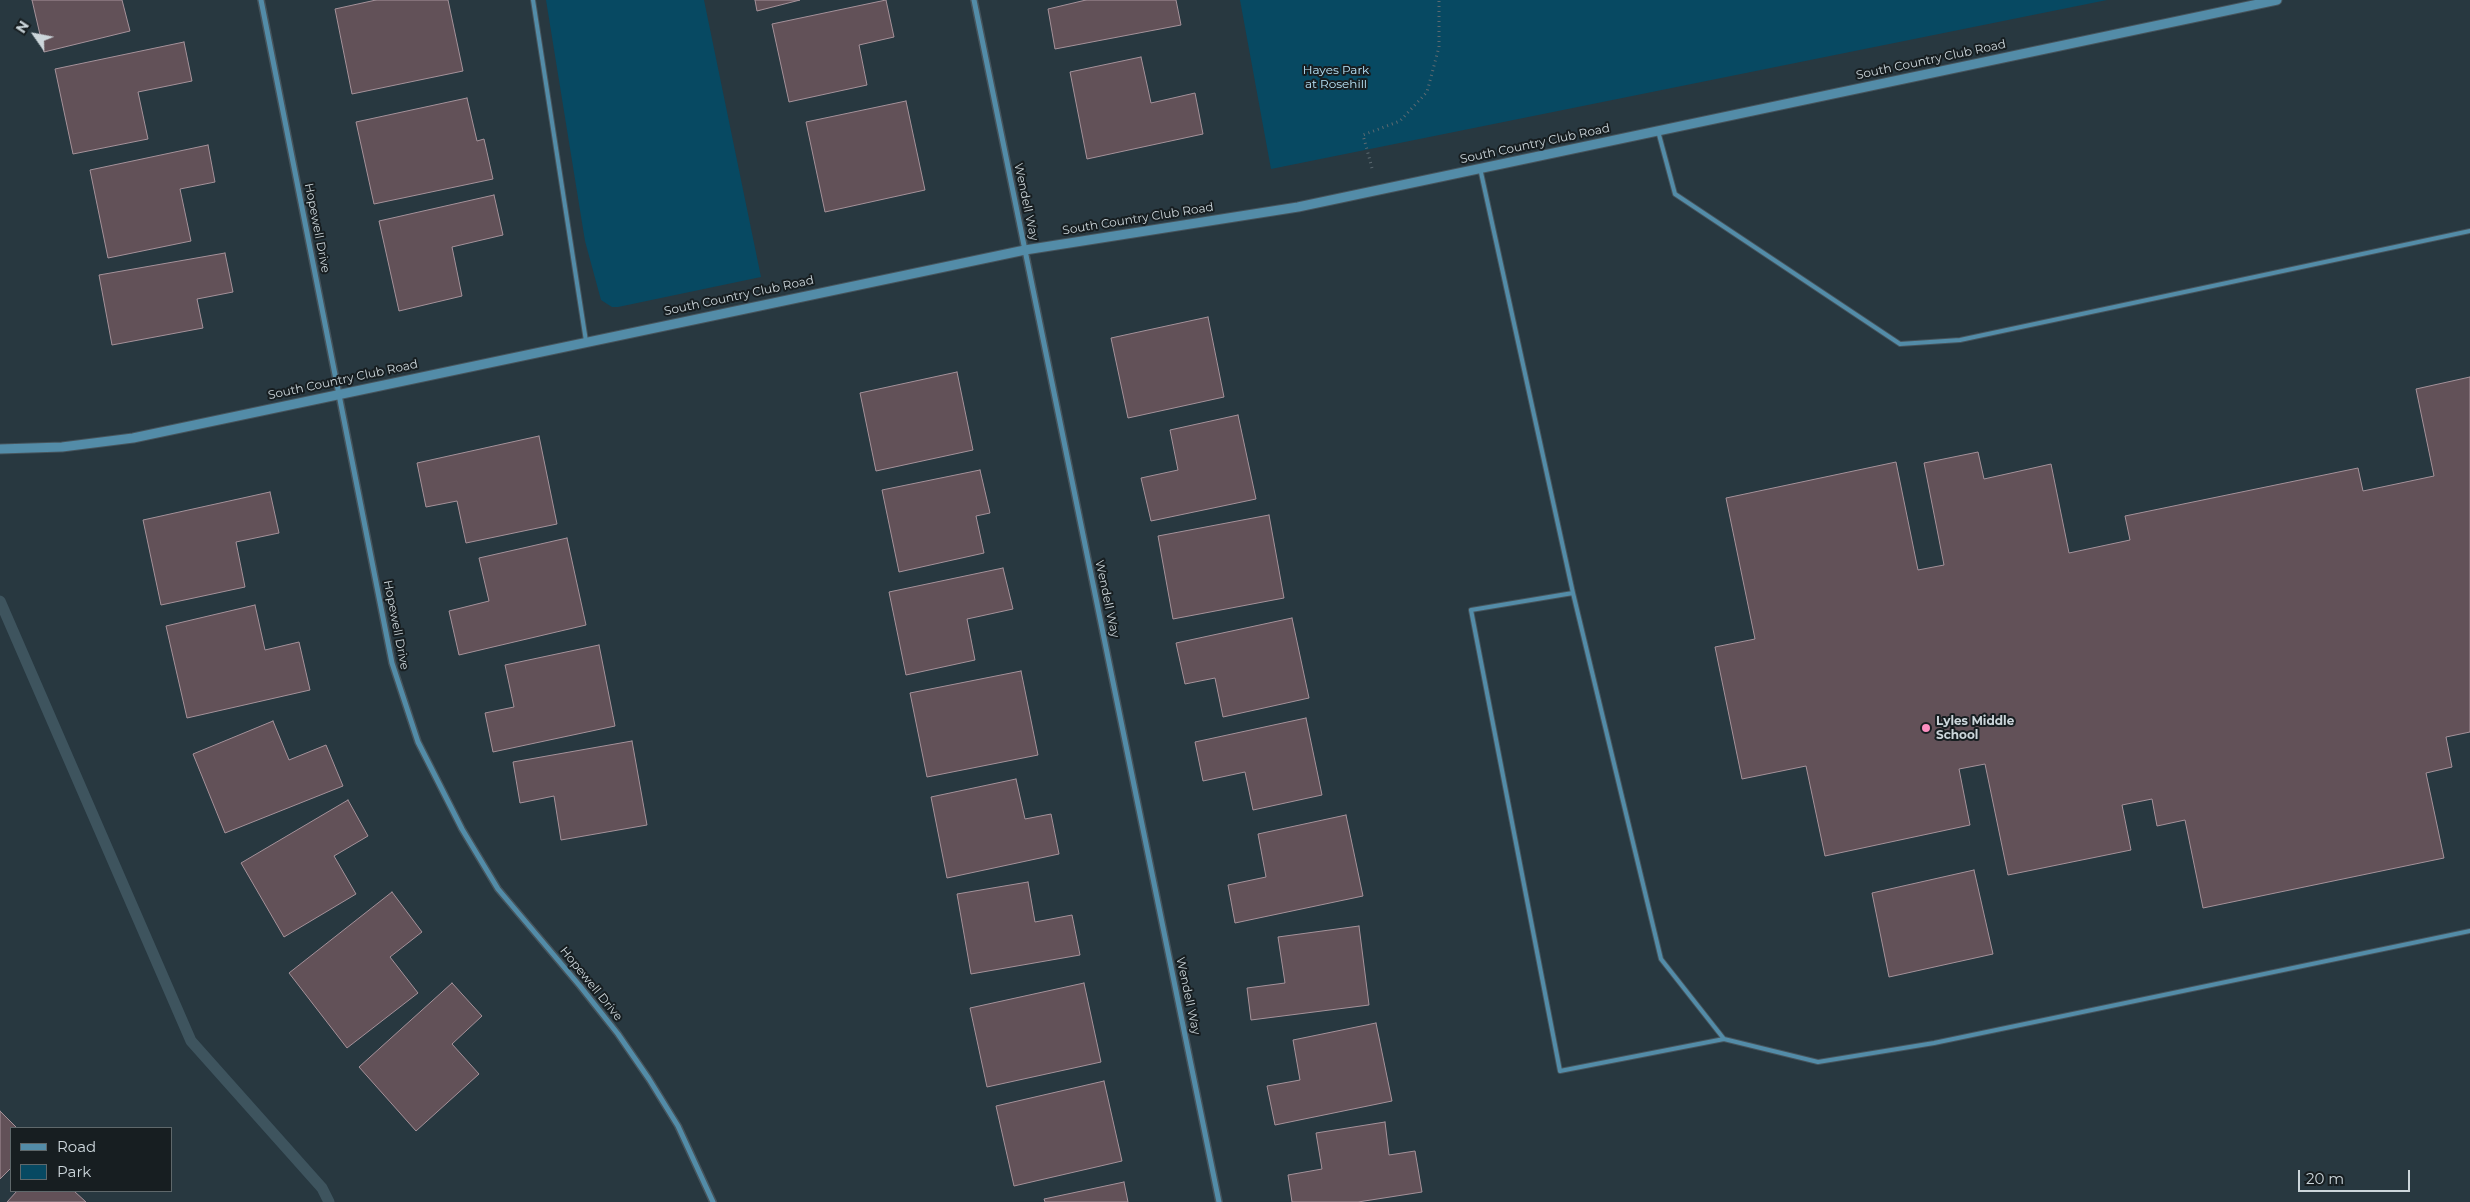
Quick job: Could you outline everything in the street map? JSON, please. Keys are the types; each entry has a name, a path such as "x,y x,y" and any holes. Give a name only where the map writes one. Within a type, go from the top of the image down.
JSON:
{"street":[{"name":"Hopewell Drive","path":"261,0 392,663 418,742 462,829 498,889 580,986 618,1034 649,1079 678,1126 713,1202"},
{"name":"Wendell Way","path":"974,0 1219,1202"},
{"name":"South Country Club Road","path":"0,449 62,447 133,438 1025,250 1298,207 2277,0"}],"lane":[{"path":"533,0 586,341"},
{"path":"1658,131 1676,194 1900,344 1960,340 2470,231"},
{"path":"1480,168 1572,593 1661,959 1724,1039"},
{"path":"1572,593 1471,610 1560,1070 1724,1039 1818,1062 1934,1043 2470,931"}],"path":[{"path":"1378,190 1363,135 1400,122 1427,92 1439,47 1440,0"}],"green space":[{"path":"546,0 704,0 761,277 618,307 612,307 601,300 585,241"},
{"name":"Hayes Park at Rosehill","path":"1240,0 2107,0 1271,169"}],"building":[{"path":"32,0 122,0 130,31 44,52"},
{"path":"376,0 448,0 463,71 352,94 335,9"},
{"path":"755,0 800,0 757,11"},
{"path":"886,0 894,37 859,45 867,85 789,102 772,24"},
{"path":"1086,0 1176,0 1181,25 1055,49 1048,9"},
{"path":"184,42 192,81 138,92 148,139 73,154 55,69"},
{"path":"1141,57 1151,103 1195,93 1203,134 1087,159 1070,72"},
{"path":"467,98 477,141 484,139 493,179 374,204 356,122"},
{"path":"906,101 925,190 825,212 806,122"},
{"path":"208,145 215,182 180,189 191,241 108,258 90,170"},
{"path":"494,195 503,235 452,247 462,296 399,311 379,221"},
{"path":"225,253 233,292 197,299 203,328 112,345 99,275"},
{"path":"1208,317 1224,397 1128,418 1111,338"},
{"path":"957,372 973,450 876,471 860,393"},
{"path":"2470,377 2470,732 2446,737 2452,767 2426,773 2444,858 2203,908 2185,820 2157,826 2152,799 2122,805 2131,850 2008,875 1985,764 1959,769 1970,825 1825,856 1806,766 1742,779 1715,647 1755,639 1726,498 1896,462 1918,570 1944,565 1924,463 1978,452 1984,479 2051,464 2069,553 2130,540 2125,516 2358,468 2363,491 2434,476 2416,389"},
{"path":"1238,415 1256,499 1151,521 1141,478 1178,470 1170,430"},
{"path":"539,436 557,524 466,543 457,501 426,507 417,463"},
{"path":"980,470 990,513 976,516 984,553 899,572 882,490"},
{"path":"270,492 279,533 236,542 245,587 161,605 143,520"},
{"path":"1269,515 1284,598 1173,619 1158,536"},
{"path":"567,538 586,625 459,655 449,611 489,601 479,558"},
{"path":"1003,568 1013,609 967,619 975,660 906,675 889,592"},
{"path":"255,605 265,650 299,642 310,690 187,718 166,626"},
{"path":"1292,618 1309,698 1223,717 1215,678 1185,684 1176,643"},
{"path":"599,645 615,726 493,752 485,713 514,707 505,665"},
{"path":"1021,671 1038,755 927,777 910,693"},
{"path":"1306,718 1322,795 1253,810 1245,772 1203,781 1195,742"},
{"path":"273,721 289,760 326,745 343,786 225,833 193,754"},
{"path":"632,741 647,825 561,840 554,796 520,803 513,762"},
{"path":"1016,779 1025,819 1051,814 1059,854 947,878 931,797"},
{"path":"348,800 368,836 334,856 356,894 284,937 241,863"},
{"path":"1346,815 1363,896 1235,923 1228,885 1266,877 1258,834"},
{"path":"1974,870 1993,954 1889,977 1872,893"},
{"path":"1028,882 1035,922 1072,915 1080,955 971,974 957,894"},
{"path":"392,892 422,932 390,957 418,993 347,1048 289,973"},
{"path":"1359,926 1369,1005 1251,1020 1247,988 1285,983 1278,937"},
{"path":"452,983 482,1016 452,1044 479,1074 416,1131 359,1067"},
{"path":"1084,983 1101,1062 987,1087 970,1008"},
{"path":"1376,1023 1392,1101 1275,1125 1267,1086 1300,1080 1293,1040"},
{"path":"1104,1081 1122,1161 1014,1186 996,1106"},
{"path":"0,1111 16,1127 10,1127 10,1169 0,1179"},
{"path":"1385,1122 1389,1155 1415,1151 1422,1192 1358,1202 1292,1202 1288,1175 1322,1169 1316,1133"},
{"path":"1124,1182 1128,1202 1045,1202 1044,1199"},
{"path":"16,1192 75,1192 86,1202 7,1202"}],"waterway":[{"path":"0,601 191,1041 322,1188 329,1202"}],"place":[{"name":"Lyles Middle School","path":"1926,728"}]}
